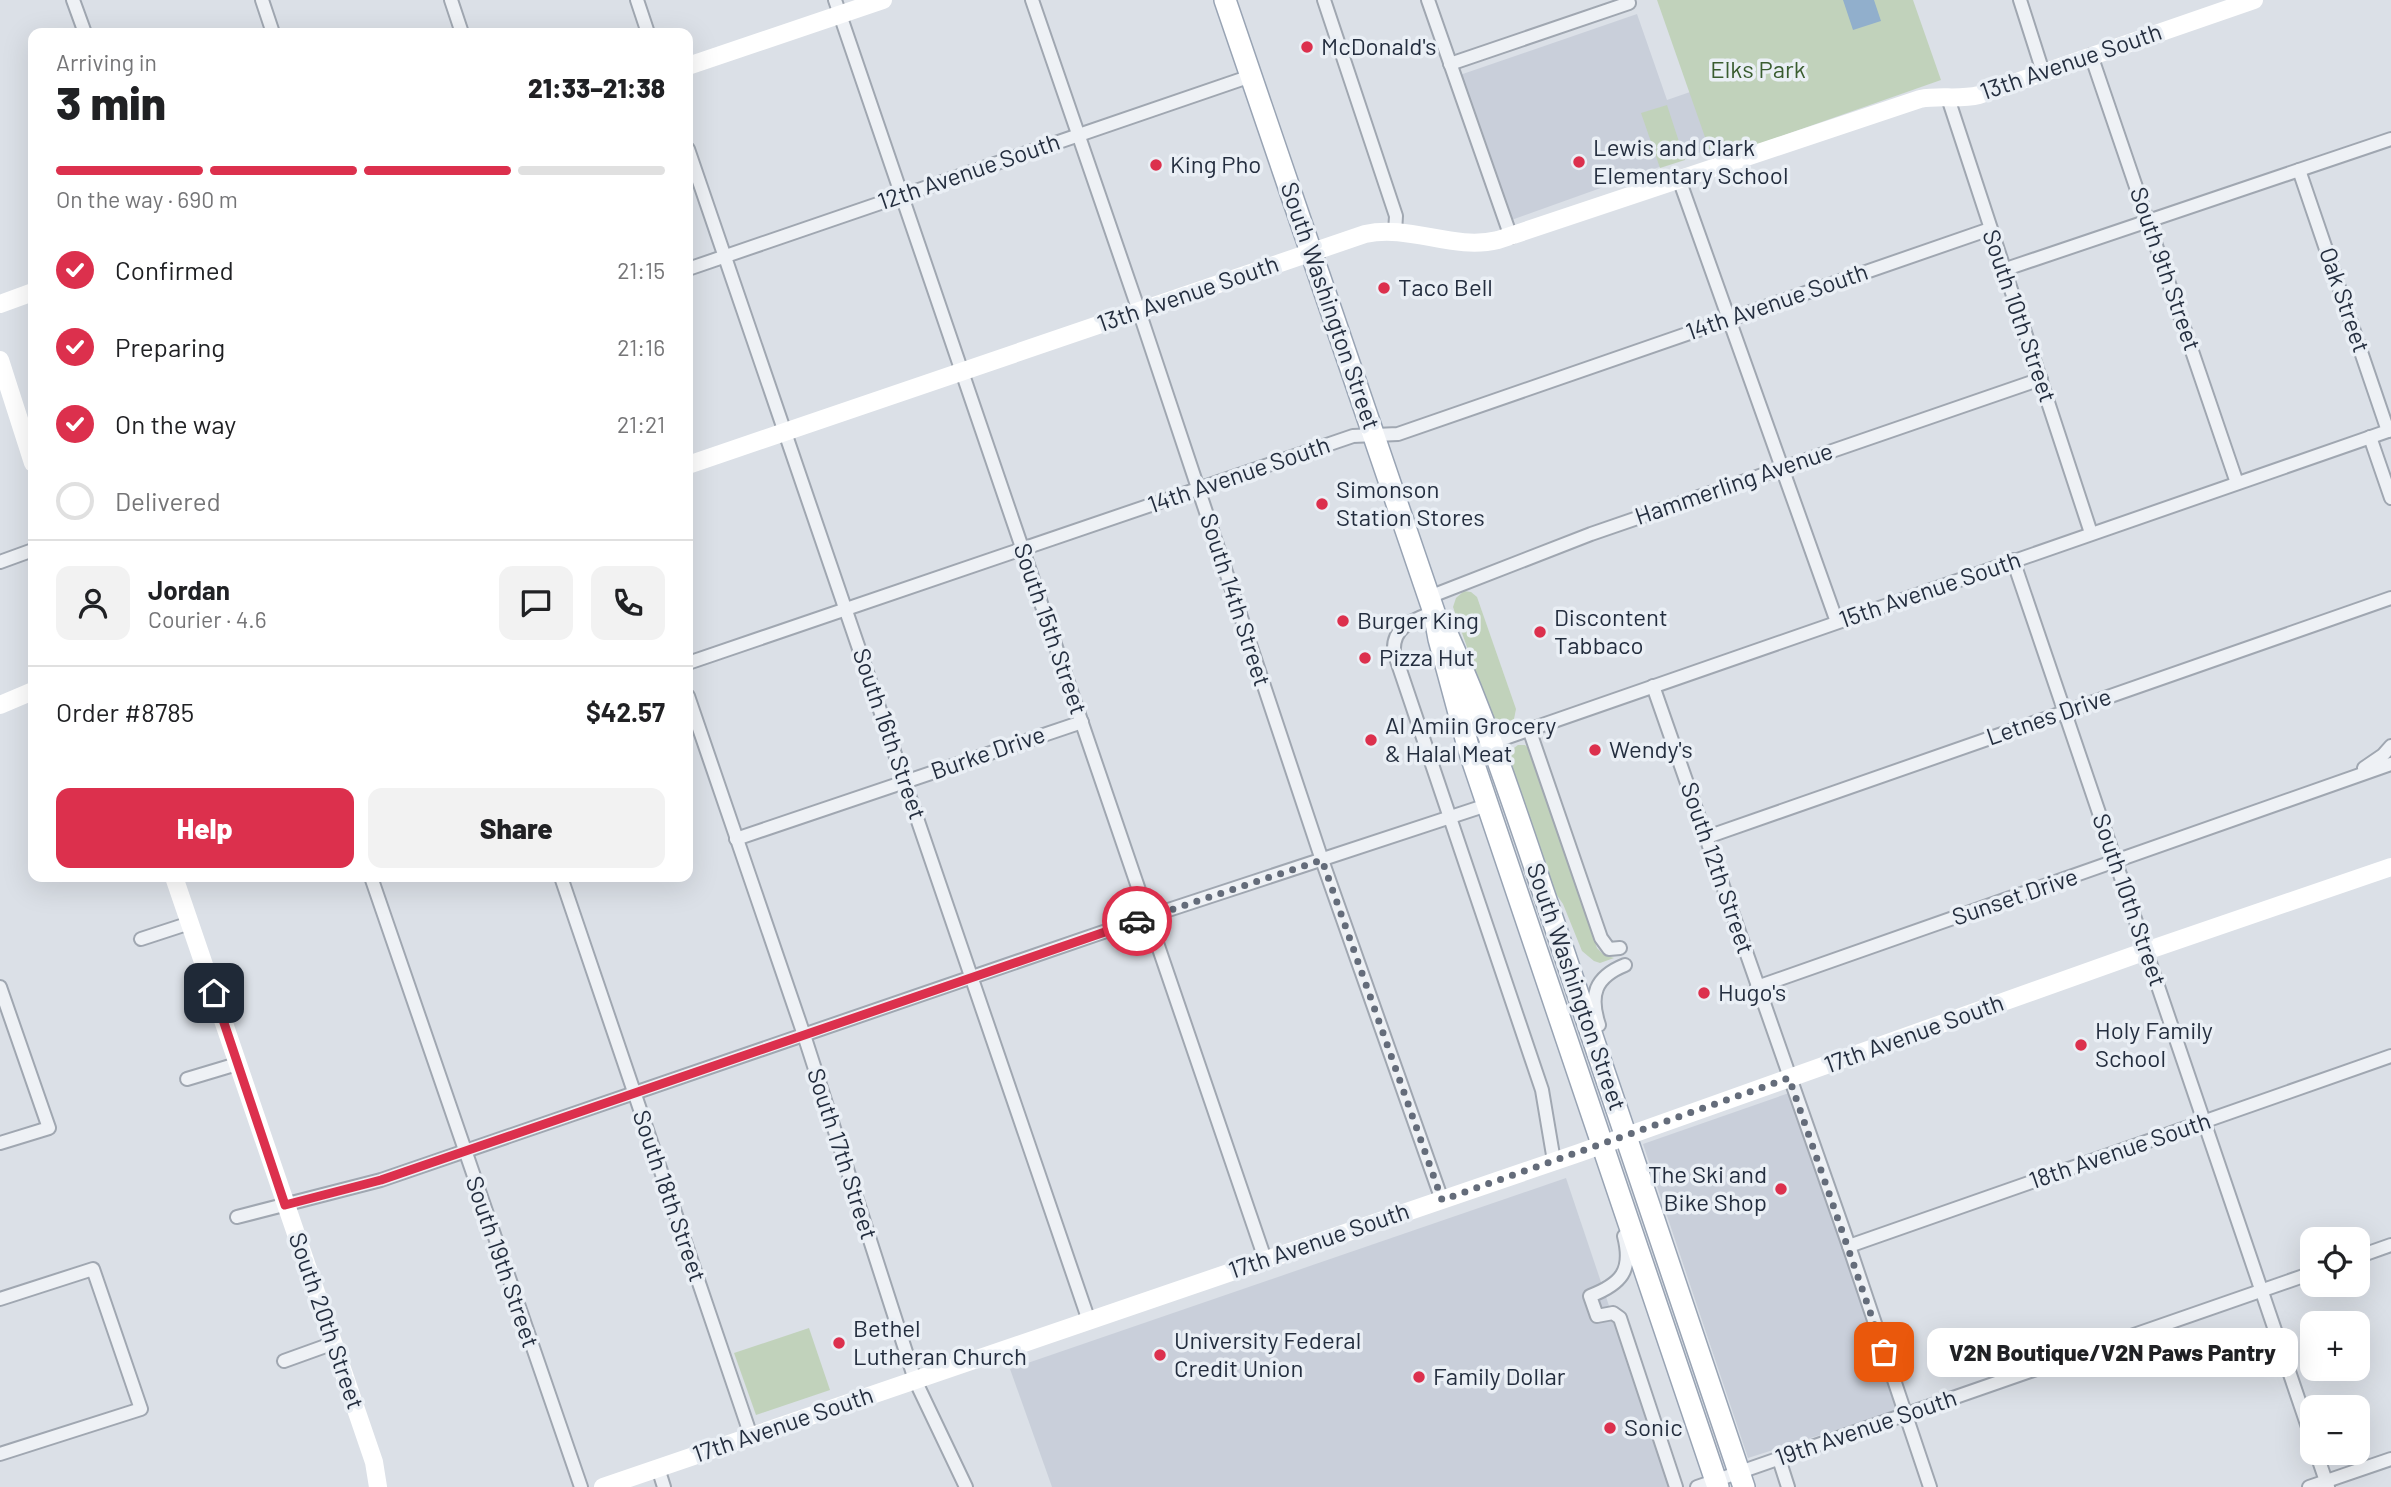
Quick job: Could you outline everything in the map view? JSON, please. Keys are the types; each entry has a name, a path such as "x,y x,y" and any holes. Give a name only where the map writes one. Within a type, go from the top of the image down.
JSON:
{"main road":[{"name":"South Washington Street","path":"1225,0 1432,604 1469,682 1491,743 1627,1136 1741,1480"},
{"name":"South Washington Street","path":"1432,604 1469,750 1603,1144 1711,1485"}],"street":[{"path":"73,0 83,28"},
{"path":"262,0 271,28"},
{"path":"451,0 460,28"},
{"path":"637,0 646,28"},
{"path":"693,64 837,7 883,0"},
{"name":"South 14th Street","path":"1032,0 1322,860 1442,1200"},
{"path":"1324,0 1396,216 1395,232"},
{"path":"1428,0 1511,236"},
{"path":"2020,0 2043,72"},
{"name":"13th Avenue South","path":"693,463 1365,234 1395,232 1474,244 1486,243 1920,99 1966,98 2091,55 2223,5 2254,0"},
{"path":"1450,64 1629,1"},
{"name":"South 15th Street","path":"837,7 1265,1259"},
{"name":"South 9th Street","path":"2091,55 2237,482"},
{"name":"12th Avenue South","path":"693,267 1251,76"},
{"name":"South 10th Street","path":"1948,98 2091,533"},
{"path":"2003,270 2149,223 2391,139"},
{"name":"South 16th Street","path":"693,164 1089,1321"},
{"name":"Oak Street","path":"2299,170 2390,430"},
{"path":"1679,179 1837,622"},
{"name":"14th Avenue South","path":"693,661 1353,436 1398,433 1990,229"},
{"path":"0,304 28,294"},
{"path":"0,360 7,407 28,452"},
{"name":"Hammerling Avenue","path":"1554,1161 1542,1090 1394,652 1393,644 1399,631 1432,604 1591,534 2041,379"},
{"name":"15th Avenue South","path":"1469,750 2390,430"},
{"path":"2370,437 2391,498"},
{"path":"0,562 28,552"},
{"name":"South 10th Street","path":"2013,560 2300,1404"},
{"name":"Letnes Drive","path":"1707,837 2391,598"},
{"name":"South 12th Street","path":"1653,686 1849,1246 1930,1487"},
{"path":"0,705 28,693"},
{"name":"South 17th Street","path":"693,711 804,1035 915,1380 967,1487"},
{"name":"Burke Drive","path":"736,839 1082,722"},
{"path":"1529,729 1603,944 1609,949 1620,948"},
{"path":"2346,779 2384,755 2391,746"},
{"name":"Sunset Drive","path":"1757,987 2391,764"},
{"path":"237,1217 381,1180 1147,917 1488,805"},
{"name":"17th Avenue South","path":"603,1487 1627,1136 2146,951 2391,867"},
{"name":"South 20th Street","path":"176,882 374,1462 379,1487"},
{"name":"South 19th Street","path":"373,882 581,1487"},
{"name":"South 18th Street","path":"563,882 751,1436"},
{"path":"141,939 190,923"},
{"path":"1608,1080 1609,1058 1595,1014 1594,998 1601,980 1625,965"},
{"path":"0,987 49,1128 0,1143"},
{"name":"18th Avenue South","path":"1849,1246 2391,1056"},
{"path":"187,1079 237,1064"},
{"path":"1617,1187 1616,1202 1627,1247 1626,1266 1617,1282 1590,1296 1597,1316 1613,1313 1620,1318 1676,1487"},
{"path":"2370,1252 2391,1245"},
{"path":"0,1299 93,1269 141,1409 0,1454"},
{"name":"19th Avenue South","path":"1711,1485 1741,1480 1779,1459 1905,1413 2300,1277"},
{"path":"284,1361 334,1343"},
{"path":"1779,1459 1788,1487"},
{"path":"2309,1487 2327,1484 2391,1459"},
{"path":"2320,1465 2327,1484"},
{"path":"658,1468 664,1487"}],"shaded area":[{"name":"Lewis and Clark Elementary School","path":"1637,14 1667,100 1791,57 1807,114 1506,222 1454,77"},
{"path":"1789,1093 1898,1410 1748,1458 1643,1144"},
{"path":"1566,1178 1670,1487 1052,1487 1010,1369"}],"green space":[{"name":"Elks Park","path":"1657,0 1913,0 1941,80 1713,160"},
{"path":"1667,105 1685,160 1660,168 1641,113"},
{"path":"1464,591 1477,597 1516,709 1514,719 1503,724 1492,719 1453,607 1456,598"},
{"path":"1518,745 1525,745 1530,750 1597,948 1604,955 1614,958 1600,963 1582,951 1563,904 1547,881 1507,760 1510,751"},
{"path":"809,1328 830,1390 756,1415 734,1353"}],"water":[{"path":"1843,0 1874,0 1881,21 1853,30"}],"way so far":[{"path":"1137,921 1322,860 1442,1200 1789,1078 1884,1352"}],"place":[{"name":"McDonald's","path":"1307,47"},
{"name":"Lewis and Clark Elementary School","path":"1579,162"},
{"name":"King Pho","path":"1156,165"},
{"name":"Taco Bell","path":"1384,288"},
{"name":"Simonson Station Stores","path":"1322,504"},
{"name":"Burger King","path":"1343,621"},
{"name":"Discontent Tabbaco","path":"1540,632"},
{"name":"Pizza Hut","path":"1365,658"},
{"name":"Al Amiin Grocery & Halal Meat","path":"1371,740"},
{"name":"Wendy's","path":"1595,750"},
{"name":"Hugo's","path":"1704,993"},
{"name":"Holy Family School","path":"2081,1045"},
{"name":"The Ski and Bike Shop","path":"1781,1189"},
{"name":"Bethel Lutheran Church","path":"839,1343"},
{"name":"V2N Boutique/V2N Paws Pantry","path":"1884,1352"},
{"name":"University Federal Credit Union","path":"1160,1355"},
{"name":"Family Dollar","path":"1419,1377"},
{"name":"Sonic","path":"1610,1428"}],"route":[{"path":"214,993 285,1205 381,1180 1137,921"}]}
